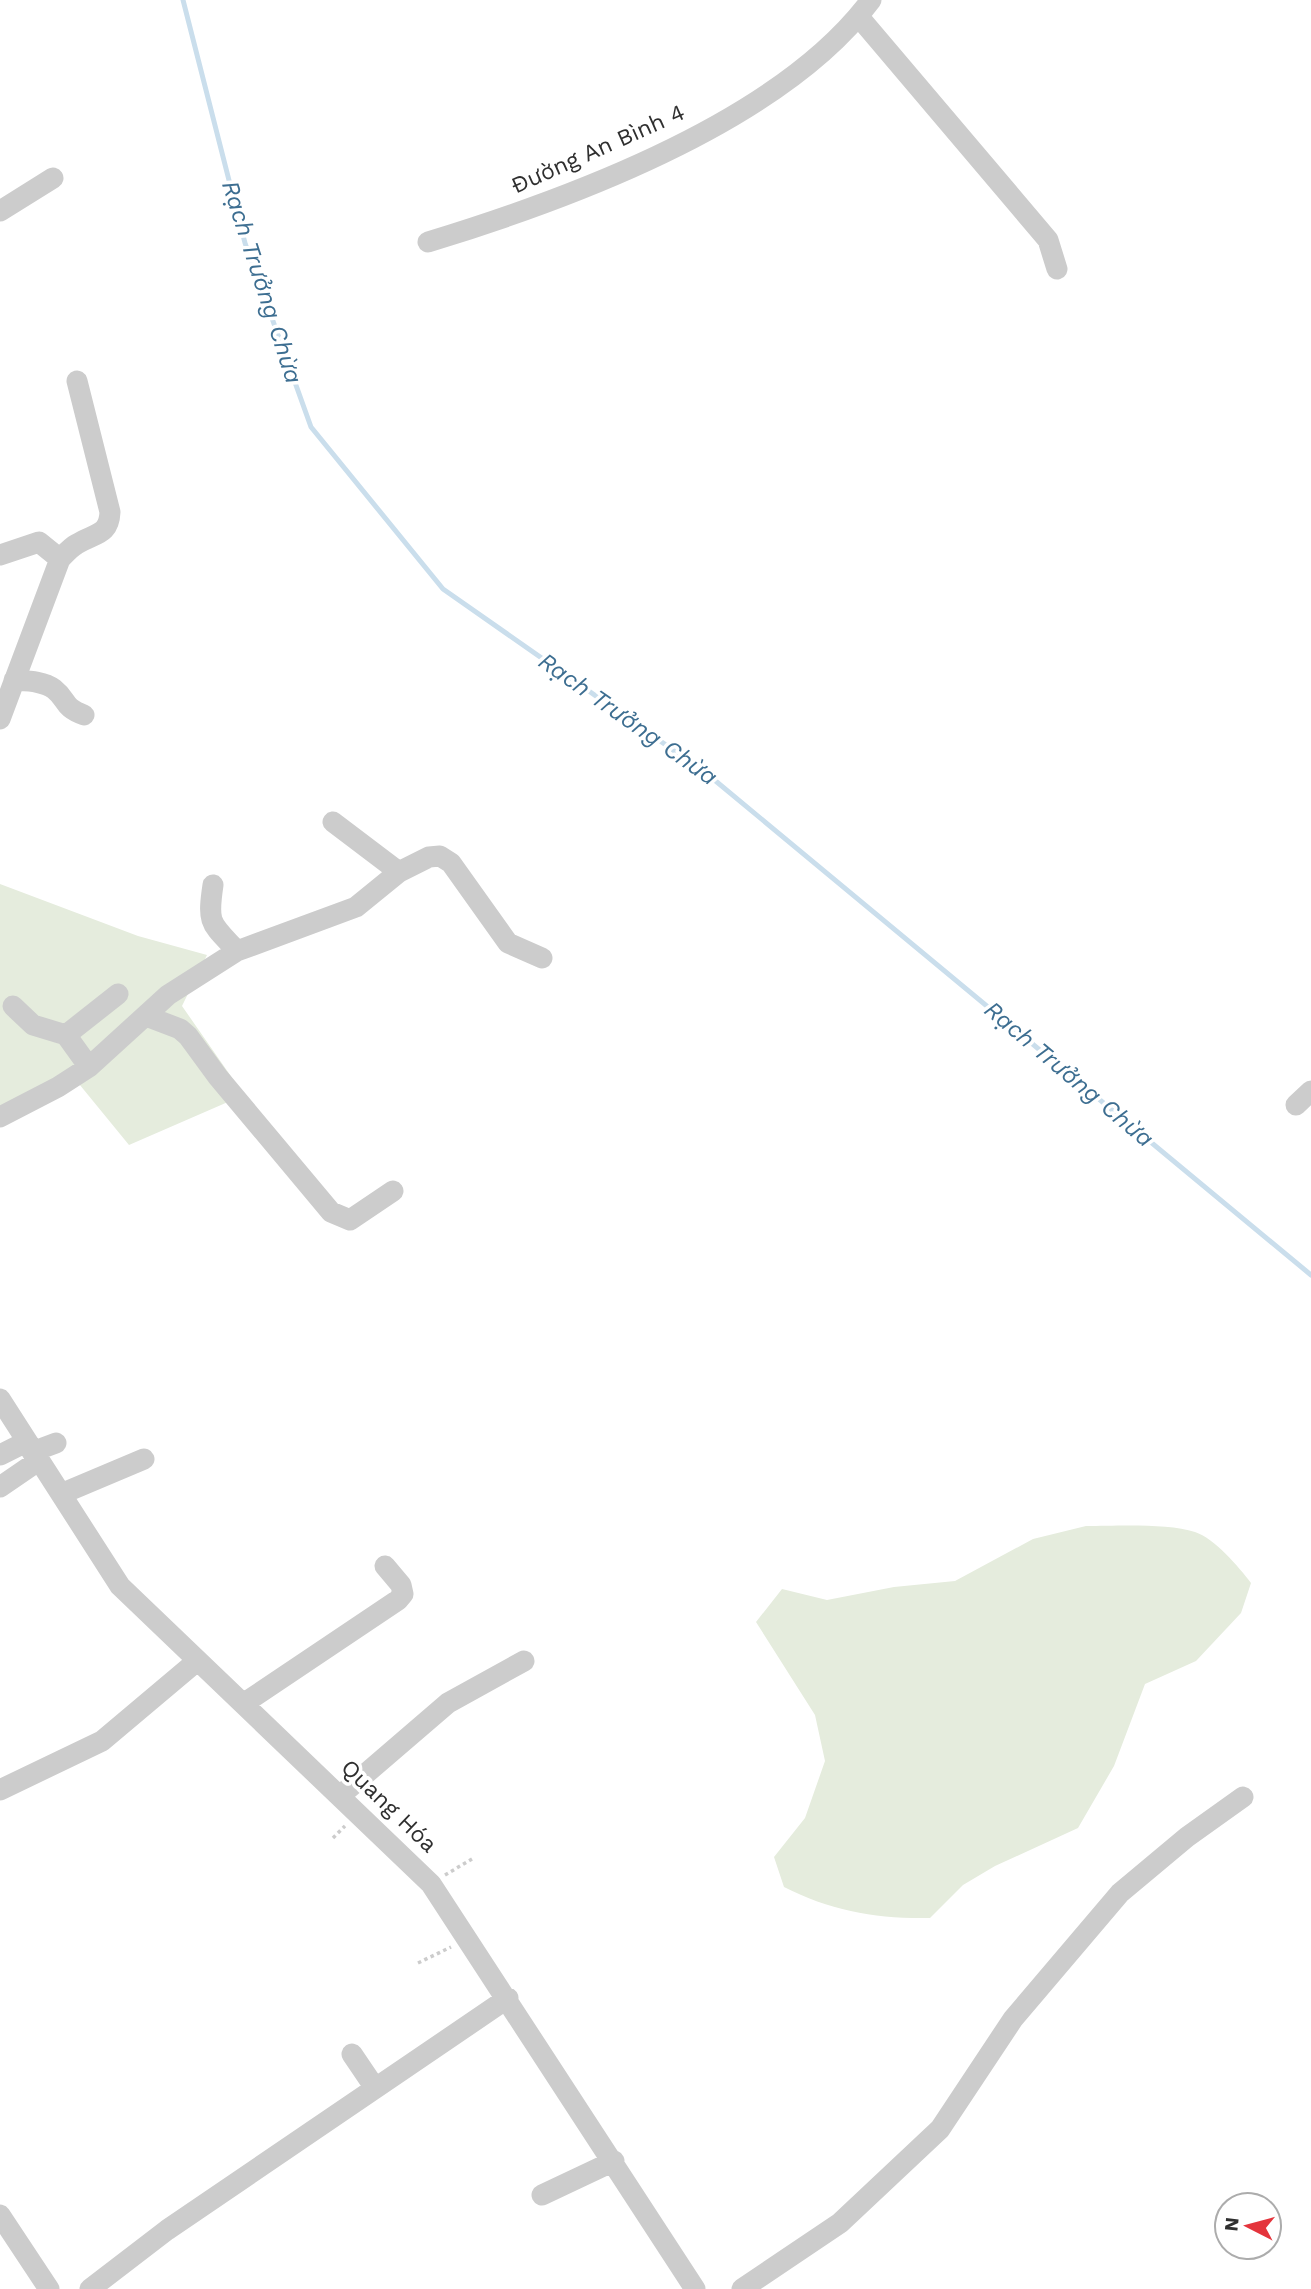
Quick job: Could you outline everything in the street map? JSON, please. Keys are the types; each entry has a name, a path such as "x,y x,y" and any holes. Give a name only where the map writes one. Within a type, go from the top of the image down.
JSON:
{"street":[{"name":"Đường An Bình 4","path":"428,242 499,220 685,143 760,97 828,50 865,8"},
{"path":"865,8 1048,240 1057,269"},
{"path":"0,211 53,178"},
{"path":"0,719 60,559 75,544 106,531 110,523 110,513 77,381"},
{"path":"0,555 39,542 60,559"},
{"path":"14,680 41,683 55,690 69,709 84,715"},
{"path":"333,822 399,872"},
{"path":"0,1117 58,1087 89,1066 188,980 237,951 356,907 399,872 429,857 440,856 451,863 508,943 542,958"},
{"path":"213,885 209,914 213,925 237,951"},
{"path":"66,1035 118,994"},
{"path":"13,1006 33,1025 66,1035 89,1066"},
{"path":"146,1016 188,1036 218,1077 331,1212 342,1219 350,1220 393,1191"},
{"name":"Quang Hóa","path":"0,1399 120,1586 431,1884 508,1998 695,2289"},
{"path":"0,1455 32,1452 56,1443"},
{"path":"0,1487 32,1452"},
{"path":"61,1494 144,1459"},
{"path":"243,1704 398,1600 403,1594 401,1585 385,1566"},
{"path":"0,1790 102,1741 197,1661"},
{"path":"341,1795 448,1703 524,1661"},
{"path":"742,2289 840,2223 940,2129 1013,2019 1120,1893 1187,1837 1243,1797"},
{"path":"90,2289 316,2117 375,2088 508,1998"},
{"path":"352,2054 375,2088"},
{"path":"542,2195 614,2161"},
{"path":"0,2215 50,2289"}],"path":[{"path":"431,1884 472,1860"},
{"path":"418,1963 468,1938"}],"green space":[{"path":"0,884 138,936 207,955 182,1006 244,1095 129,1145 75,1079 0,1115"},
{"path":"1086,1526 1157,1526 1195,1532 1218,1547 1251,1583 1241,1613 1196,1661 1145,1684 1114,1766 1078,1828 995,1866 963,1885 930,1918 891,1917 855,1912 819,1902 784,1887 774,1857 805,1818 825,1761 815,1715 756,1622 782,1589 827,1600 894,1587 955,1581 1033,1539"}],"waterway":[{"name":"Rạch Trưởng Chừa","path":"183,0 245,243 311,427 443,589 706,773 1311,1275"}]}
